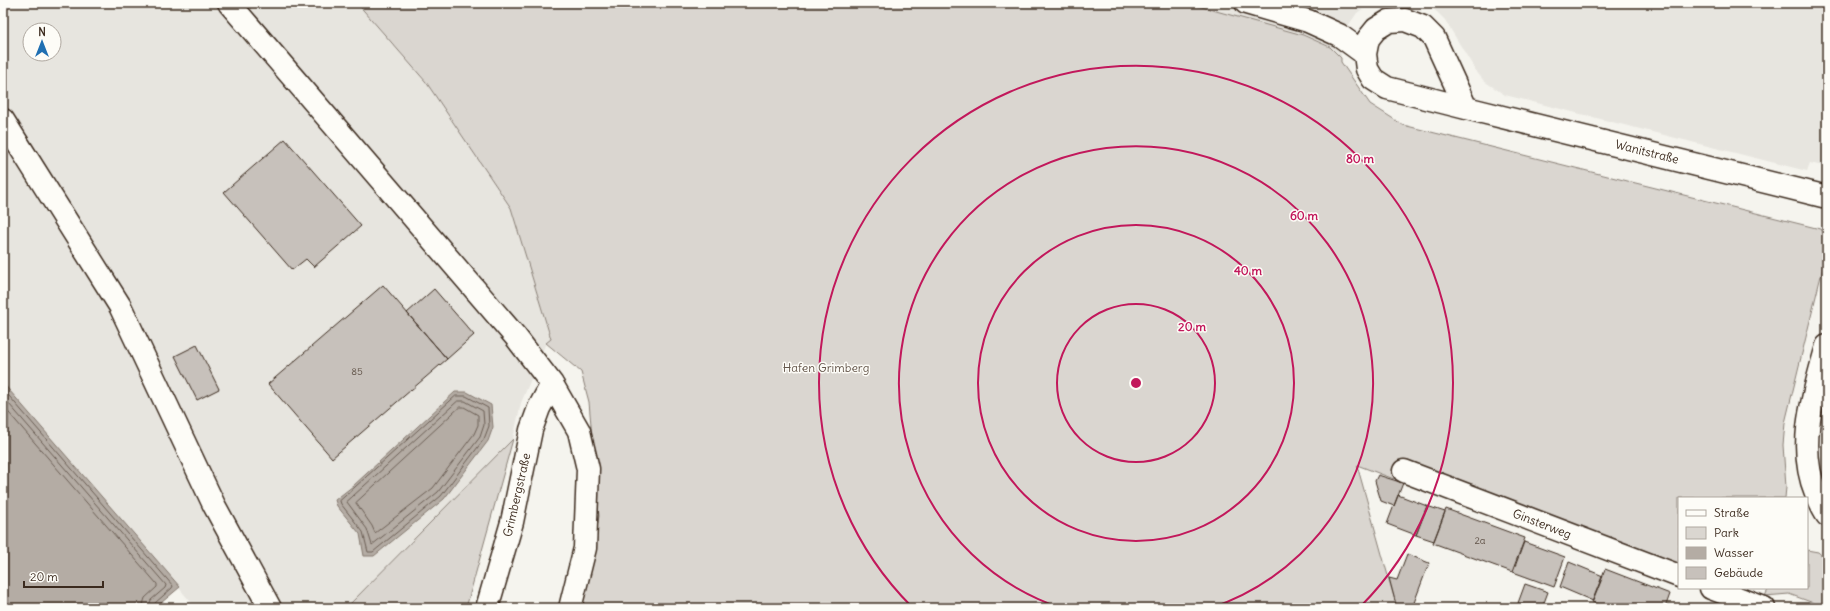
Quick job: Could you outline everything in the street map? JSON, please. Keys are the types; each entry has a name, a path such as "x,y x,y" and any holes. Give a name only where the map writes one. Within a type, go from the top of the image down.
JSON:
{"street":[{"path":"229,3 515,336 552,384 579,431 588,469 585,548 570,608"},
{"path":"1246,3 1308,21 1339,35 1366,54"},
{"name":"Wanitstraße","path":"1466,108 1434,38 1404,12 1376,29 1368,39 1366,54 1367,69 1373,79 1387,88 1466,108 1827,197"},
{"path":"3,120 120,306 214,505 270,608"},
{"path":"1819,515 1810,476 1807,440 1812,402 1827,346"},
{"name":"Grimbergstraße","path":"487,608 512,522 531,430 539,408 552,384"},
{"name":"Ginsterweg","path":"1404,471 1678,576"},
{"path":"1714,589 1764,608"}],"shaded area":[{"path":"3,3 357,3 426,82 511,208 551,339 546,343 521,403 513,439 346,608 196,608 3,383"},
{"path":"1187,3 1371,3 1357,13 1348,26 1342,41 1341,58 1330,47"},
{"path":"1425,3 1827,3 1827,167 1810,163 1807,171 1505,95 1484,81 1476,71 1445,20"}],"green space":[{"name":"Hafen Grimberg","path":"357,3 1187,3 1303,35 1330,47 1341,58 1341,62 1370,104 1403,125 1820,229 1826,238 1827,251 1785,423 1783,445 1786,487 1785,497 1678,497 1678,566 1400,461 1394,479 1357,465 1397,608 565,608 588,578 599,516 589,402 581,372 546,343 551,339 511,208 426,82"},
{"path":"513,439 466,608 346,608"},
{"path":"1808,550 1818,552 1827,560 1827,608 1789,594 1765,596 1768,589 1808,589"}],"water":[{"path":"3,383 180,587 155,608 3,608"},
{"path":"455,392 467,392 491,405 493,427 488,441 444,499 374,556 364,556 360,534 337,506 335,500 353,486"}],"building":[{"path":"285,139 361,226 314,267 306,259 292,270 224,192"},
{"path":"383,285 447,359 332,458 268,384"},
{"path":"434,289 474,335 447,359 407,313"},
{"path":"197,345 219,389 197,400 175,356"},
{"path":"1378,475 1403,483 1394,506 1381,501 1375,481"},
{"path":"1398,495 1427,506 1416,535 1387,524"},
{"path":"1427,506 1445,512 1434,541 1416,535"},
{"path":"1446,509 1525,538 1512,572 1433,543"},
{"path":"1524,542 1565,557 1554,587 1513,572"},
{"path":"1407,554 1429,563 1412,608 1397,608 1389,578 1397,580"},
{"path":"1569,562 1603,576 1593,601 1560,587"},
{"path":"1605,569 1670,594 1665,608 1607,608 1592,602"},
{"path":"1525,584 1548,592 1542,608 1532,608 1518,603"}]}
